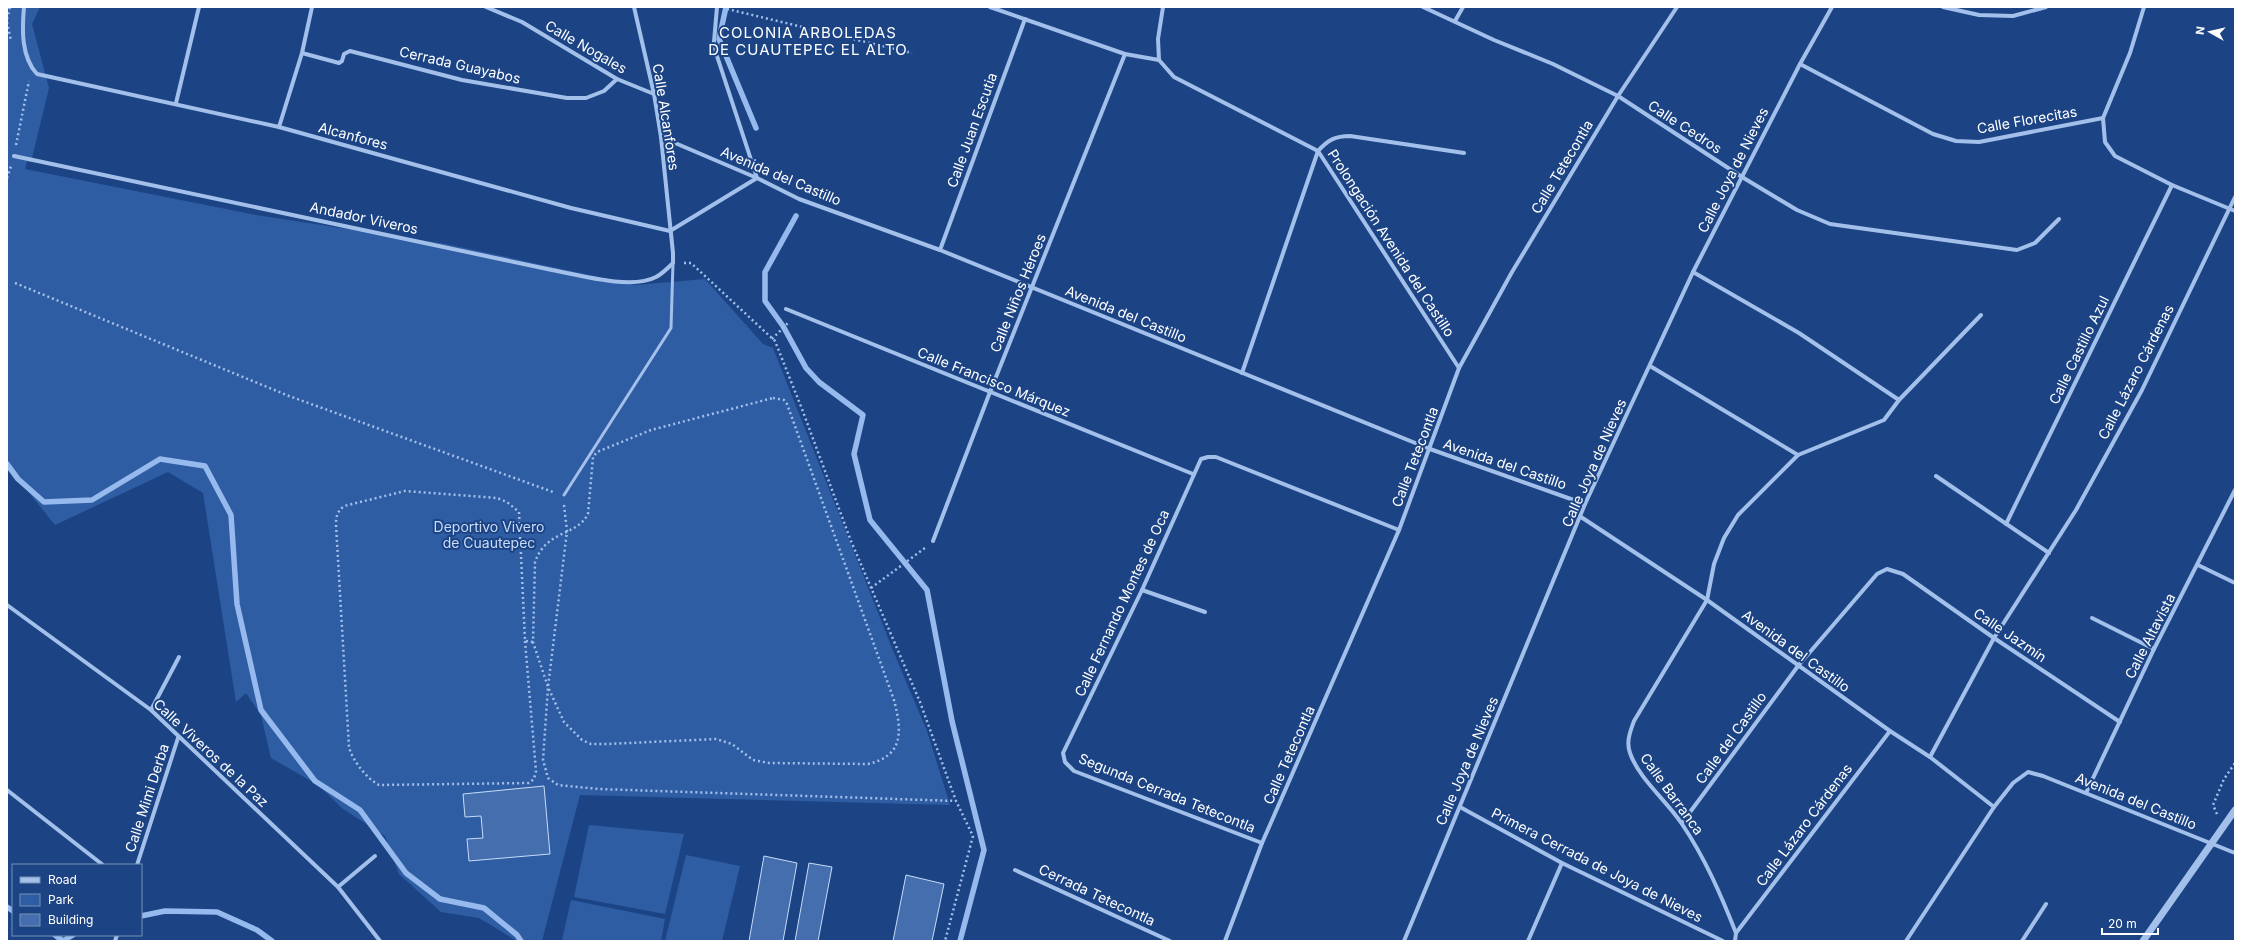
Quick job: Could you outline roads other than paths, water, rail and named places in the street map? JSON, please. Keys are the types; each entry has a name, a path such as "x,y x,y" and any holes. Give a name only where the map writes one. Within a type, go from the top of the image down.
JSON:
{"street":[{"name":"Alcanfores","path":"24,7 23,19 26,58 30,66 37,74 176,103 279,127 571,208 670,231"},
{"path":"176,103 199,7"},
{"path":"279,127 302,53 312,7"},
{"name":"Calle Nogales","path":"486,7 522,22 617,79 654,94"},
{"name":"Calle Alcanfores","path":"634,7 654,94 661,137 670,231"},
{"path":"674,263 670,231 757,178 716,53 714,42 717,7"},
{"path":"990,7 1126,54 1159,60 1158,39 1163,7"},
{"name":"Calle Cedros","path":"1424,7 1494,40 1553,64 1618,96 1742,177 1797,210 1830,224 2018,250 2035,243 2059,219"},
{"path":"1455,21 1463,7"},
{"name":"Calle Tetecontla","path":"1225,941 1262,843 1399,530 1459,368 1512,272 1618,96 1677,7"},
{"name":"Calle Joya de Nieves","path":"1404,941 1581,517 1585,504 1693,272 1800,64 1832,7"},
{"path":"1943,7 1978,15 2013,16 2046,7"},
{"path":"2144,7 2130,53 2103,118 2105,142 2115,156 2172,185 2235,211"},
{"name":"Calle Juan Escutia","path":"940,250 1025,18"},
{"name":"Cerrada Guayabos","path":"302,53 339,63 342,61 344,54 350,51 462,80 567,98 592,95 604,91 617,79"},
{"name":"Calle Niños Héroes","path":"933,541 990,392 1126,54"},
{"name":"Prolongación Avenida del Castillo","path":"1159,60 1174,77 1318,151 1459,368"},
{"name":"Calle Florecitas","path":"1800,64 1933,134 1956,141 1979,142 2103,118"},
{"path":"1242,373 1318,151 1329,139 1339,136 1464,153"},
{"name":"Avenida del Castillo","path":"661,137 757,178 799,199 940,250 1430,449 1585,504"},
{"name":"Andador Viveros","path":"14,156 593,278 627,281 647,280 656,277 674,263"},
{"name":"Calle Castillo Azul","path":"2006,524 2172,185"},
{"name":"Calle Lázaro Cárdenas","path":"1930,757 1994,638 2076,510 2142,390 2235,197"},
{"path":"1693,272 1799,333 1899,400"},
{"name":"Calle Francisco Márquez","path":"786,309 1194,474"},
{"path":"1707,600 1714,564 1724,538 1738,515 1798,455 1884,420 1899,400 1981,315"},
{"path":"1650,366 1798,455"},
{"name":"Calle Fernando Montes de Oca","path":"1065,762 1063,753 1142,590 1201,460 1208,457 1223,460 1399,530"},
{"path":"1936,476 2049,553"},
{"name":"Calle Altavista","path":"2086,793 2154,649 2235,490"},
{"name":"Avenida del Castillo","path":"1581,517 1707,600 1890,731 1930,757 1994,807 2013,783 2028,772 2043,776 2235,853"},
{"path":"2198,565 2235,583"},
{"name":"Calle Jazmín","path":"1798,666 1877,574 1887,568 1903,574 1994,638 2120,722"},
{"path":"1142,590 1205,612"},
{"name":"Calle Barranca","path":"1707,600 1634,721 1628,736 1630,752 1635,765 1682,823 1710,870 1736,933"},
{"name":"Calle Viveros de la Paz","path":"7,604 151,710 178,738 338,887 380,941"},
{"path":"2092,618 2154,649"},
{"path":"151,710 179,657"},
{"name":"Calle del Castillo","path":"1682,823 1798,666"},
{"name":"Calle Lázaro Cárdenas","path":"1736,933 1890,731"},
{"name":"Calle Mimi Derba","path":"137,864 178,738"},
{"name":"Segunda Cerrada Tetecontla","path":"1065,762 1074,771 1262,843"},
{"path":"7,790 102,864"},
{"name":"Primera Cerrada de Joya de Nieves","path":"1460,807 1562,863 1723,941"},
{"path":"1906,941 1994,807"},
{"path":"2143,941 2210,843 2235,810"},
{"path":"338,887 375,856"},
{"path":"1528,941 1562,863"},
{"name":"Cerrada Tetecontla","path":"1015,870 1170,941"},
{"path":"2022,941 2046,904"},
{"path":"1734,941 1736,933"}],"lane":[{"path":"564,495 671,328 674,263"}],"waterway":[{"path":"726,7 719,39 756,128"},
{"path":"796,216 765,272 765,301 783,326 806,368 819,382 863,415 854,454 870,520 927,590 952,721 984,850 960,941"},
{"path":"7,464 18,479 44,502 92,500 160,459 205,466 231,515 237,604 261,710 315,781 360,810 406,873 440,899 484,908 517,935 521,941"},
{"path":"7,907 12,910"},
{"path":"142,916 165,911 217,912 257,930 272,941"},
{"path":"56,936 63,941 71,936"}],"district":[{"name":"COLONIA ARBOLEDAS DE CUAUTEPEC EL ALTO","path":"808,42"}],"park label":[{"name":"Deportivo Vivero de Cuautepec","path":"489,536"}]}
